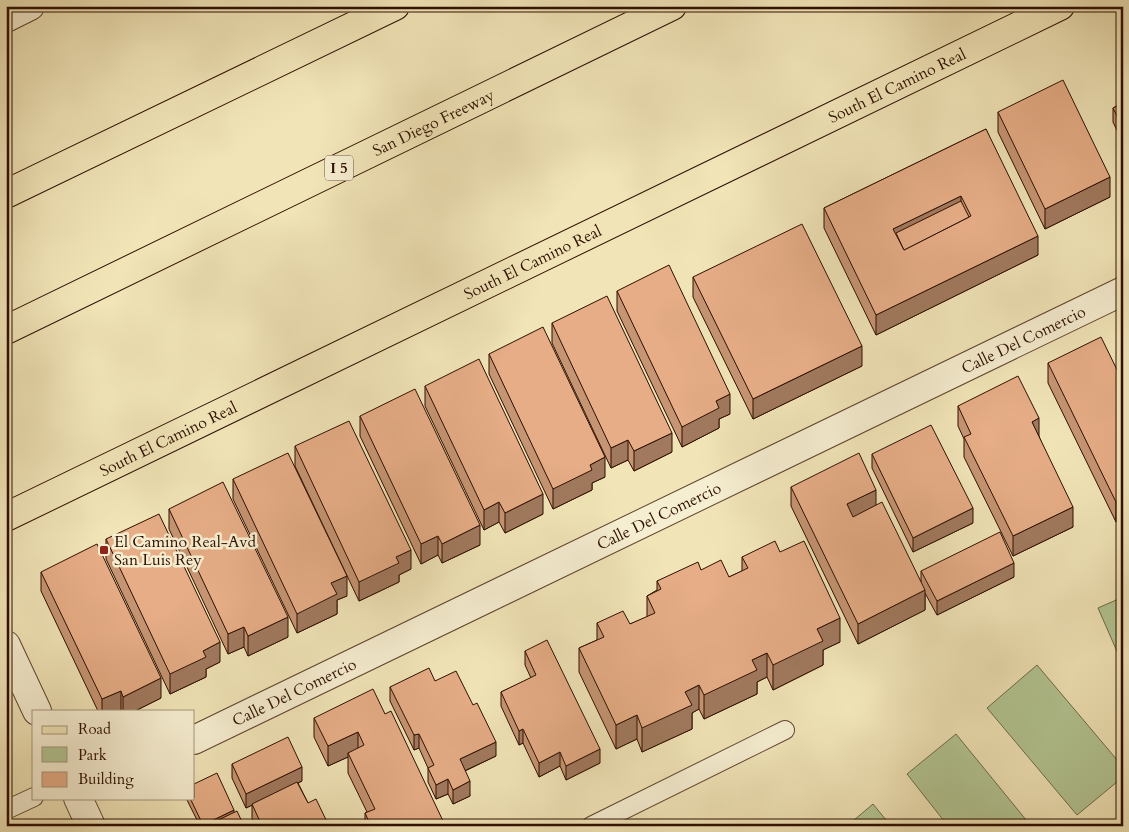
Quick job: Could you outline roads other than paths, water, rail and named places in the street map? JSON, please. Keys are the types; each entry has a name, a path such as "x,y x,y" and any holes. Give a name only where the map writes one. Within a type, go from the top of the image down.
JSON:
{"main road":[{"path":"6,194 395,6"},
{"name":"San Diego Freeway","path":"6,330 672,6"},
{"name":"South El Camino Real","path":"6,517 1060,6"}],"street":[{"path":"6,18 30,6"},
{"name":"Calle Del Comercio","path":"195,740 1123,292"},
{"path":"6,645 37,710"},
{"path":"79,800 91,826"}],"lane":[{"path":"591,826 785,730"},
{"path":"6,810 32,798"}],"place":[{"name":"El Camino Real-Avd San Luis Rey","path":"104,550"}]}
